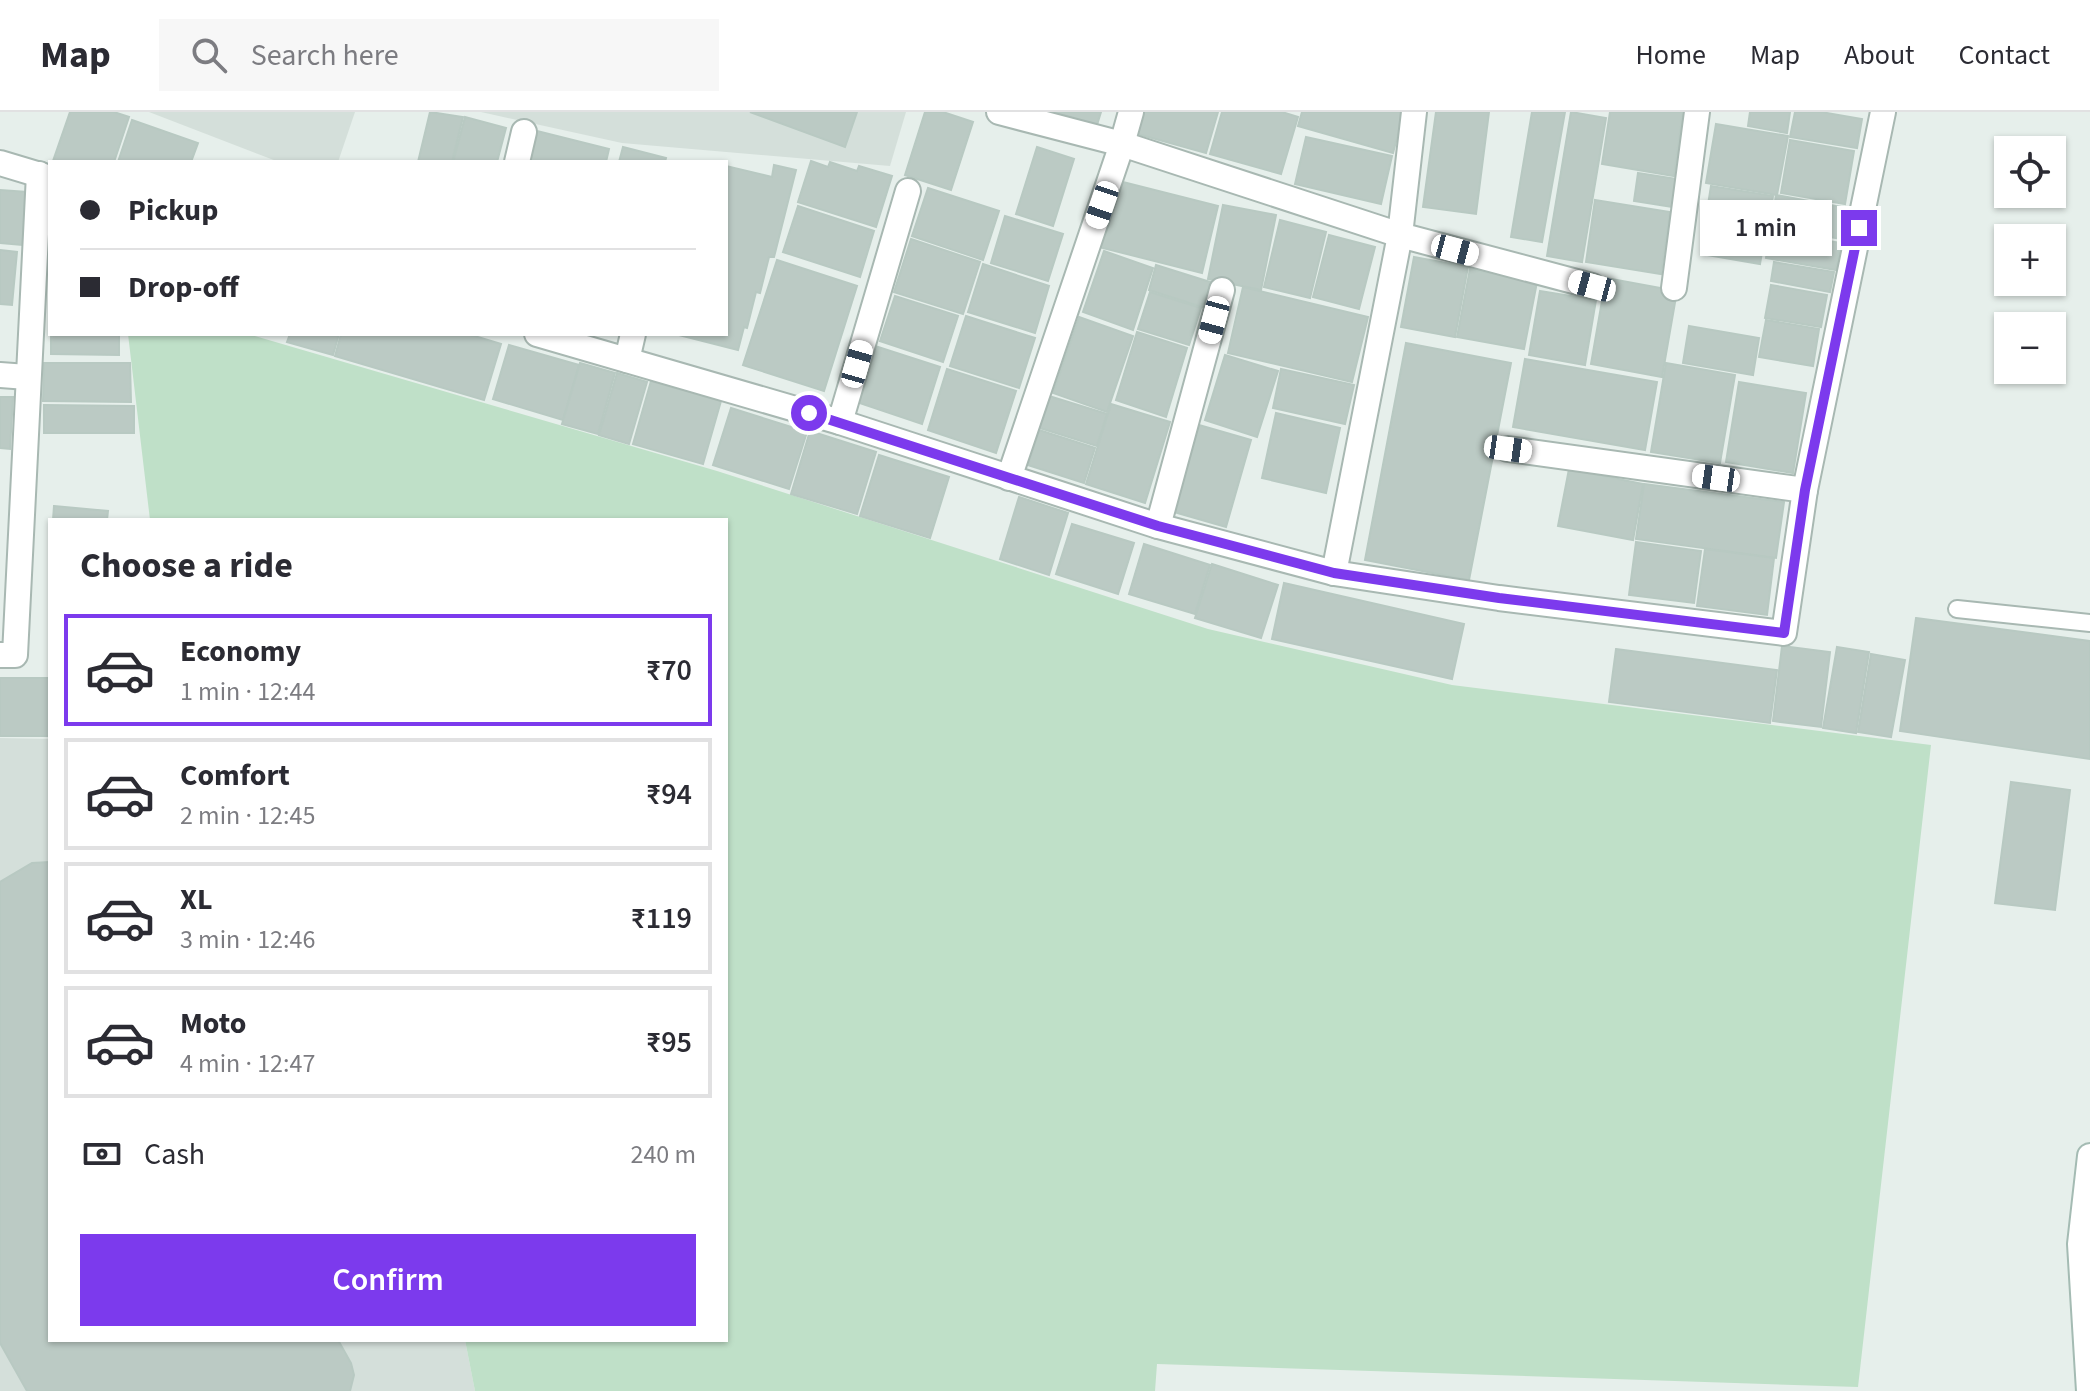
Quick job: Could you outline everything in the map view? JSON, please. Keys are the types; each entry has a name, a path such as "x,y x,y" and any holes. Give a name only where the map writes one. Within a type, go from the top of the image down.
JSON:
{"street":[{"path":"999,112 1122,144 1400,235 1592,286"},
{"path":"1009,478 1131,112"},
{"path":"1334,573 1400,235 1414,112"},
{"path":"1674,288 1697,112"},
{"path":"544,336 840,422 1158,526 1334,573 1499,598 1784,633 1805,490 1883,112"},
{"path":"517,160 524,132"},
{"path":"0,163 44,176 27,377 15,655 0,655"},
{"path":"840,422 908,191"},
{"path":"1158,526 1222,290"},
{"path":"627,360 633,336"},
{"path":"0,375 27,377"},
{"path":"1508,449 1805,490"},
{"path":"2089,1391 2080,1244 2090,1156"}],"lane":[{"path":"1957,609 2090,623"}],"shaded area":[{"path":"149,112 355,112 339,160 274,160"},
{"path":"481,112 906,112 890,166 622,143"},
{"path":"0,738 48,739 48,1342 465,1342 475,1391 0,1391"}],"green space":[{"path":"128,336 255,336 717,471 1208,629 1452,685 1931,745 1858,1387 1157,1364 1155,1391 475,1391 465,1342 728,1342 728,518 150,518"}],"building":[{"path":"70,112 114,112 129,117 115,160 53,160"},
{"path":"430,112 463,117 452,160 418,160"},
{"path":"750,112 857,112 845,147"},
{"path":"925,112 943,112 973,122 951,190 905,175"},
{"path":"1055,112 1101,112 1097,125"},
{"path":"1140,112 1218,112 1206,153 1134,133"},
{"path":"1222,112 1282,112 1298,117 1281,174 1210,154"},
{"path":"1302,112 1404,112 1393,153 1298,126"},
{"path":"1436,112 1489,112 1476,214 1423,207"},
{"path":"1532,112 1565,112 1542,242 1511,237"},
{"path":"1571,112 1606,118 1582,262 1547,256"},
{"path":"1610,112 1683,112 1674,176 1602,164"},
{"path":"1750,112 1790,112 1787,133 1748,126"},
{"path":"1795,112 1821,112 1862,119 1857,148 1790,137"},
{"path":"465,117 506,128 498,160 454,160"},
{"path":"132,120 198,143 192,160 119,160"},
{"path":"1716,124 1788,136 1777,195 1706,183"},
{"path":"537,131 609,149 606,160 530,160"},
{"path":"1306,137 1392,156 1381,204 1295,184"},
{"path":"1790,140 1854,151 1845,204 1781,193"},
{"path":"623,147 666,158 666,160 620,160"},
{"path":"1037,147 1074,159 1053,226 1016,214"},
{"path":"811,161 828,167 830,162 857,171 859,166 892,176 876,227 798,202"},
{"path":"774,165 796,170 774,257 769,257 760,293 756,292 738,350 683,336 728,336 728,166 772,177"},
{"path":"1638,173 1677,179 1673,207 1634,201"},
{"path":"1115,180 1218,206 1202,273 1099,247"},
{"path":"1711,186 1773,196 1769,222 1707,211"},
{"path":"928,188 999,211 983,260 912,236"},
{"path":"0,190 27,192 22,245 0,243"},
{"path":"1776,195 1847,208 1842,239 1771,227"},
{"path":"1595,200 1670,212 1661,274 1586,262"},
{"path":"1223,205 1276,215 1261,290 1208,279"},
{"path":"798,206 874,231 860,277 783,252"},
{"path":"1709,213 1767,223 1760,264 1701,254"},
{"path":"1005,216 1063,234 1048,281 991,263"},
{"path":"1280,220 1326,232 1310,298 1264,287"},
{"path":"1770,231 1841,243 1836,270 1766,258"},
{"path":"1329,235 1375,247 1359,309 1313,297"},
{"path":"911,239 980,262 963,314 894,292"},
{"path":"0,250 17,252 12,305 0,304"},
{"path":"1104,251 1153,268 1133,330 1083,312"},
{"path":"1414,257 1468,267 1455,337 1401,327"},
{"path":"777,260 857,286 824,391 743,365"},
{"path":"1774,262 1834,272 1830,292 1771,281"},
{"path":"983,264 1049,286 1035,333 968,312"},
{"path":"1156,265 1210,282 1202,307 1149,290"},
{"path":"1470,269 1537,282 1524,349 1457,337"},
{"path":"1606,278 1677,291 1662,377 1591,364"},
{"path":"1771,285 1827,295 1821,327 1765,318"},
{"path":"1243,287 1368,317 1352,382 1228,353"},
{"path":"1540,291 1596,300 1585,365 1529,355"},
{"path":"1150,292 1201,308 1189,345 1138,329"},
{"path":"895,296 958,316 943,362 880,341"},
{"path":"966,316 1035,338 1019,388 950,366"},
{"path":"1079,317 1133,336 1107,412 1053,393"},
{"path":"1766,320 1819,329 1813,366 1759,357"},
{"path":"1689,326 1759,338 1753,375 1683,363"},
{"path":"1137,332 1187,348 1166,417 1116,400"},
{"path":"51,336 119,336 119,355 51,354"},
{"path":"289,336 338,336 333,355 287,342"},
{"path":"340,336 475,336 501,344 484,400 335,356"},
{"path":"1406,343 1511,363 1469,580 1365,560"},
{"path":"509,345 579,365 563,420 493,399"},
{"path":"875,346 940,367 922,424 857,402"},
{"path":"1225,355 1278,371 1257,437 1205,420"},
{"path":"1525,359 1657,382 1645,450 1513,427"},
{"path":"44,363 130,363 131,402 43,401"},
{"path":"580,363 615,373 598,434 562,424"},
{"path":"1666,363 1735,375 1720,463 1651,452"},
{"path":"947,369 1016,391 996,453 928,430"},
{"path":"1281,369 1354,385 1345,424 1273,408"},
{"path":"617,373 647,382 629,444 599,435"},
{"path":"651,381 721,401 703,464 633,444"},
{"path":"1739,382 1806,393 1793,473 1726,462"},
{"path":"1049,396 1107,414 1097,446 1040,428"},
{"path":"0,397 13,397 10,449 0,448"},
{"path":"1111,404 1170,422 1145,503 1086,484"},
{"path":"44,405 134,406 134,433 44,433"},
{"path":"731,408 807,432 789,489 713,465"},
{"path":"1276,413 1340,428 1326,493 1262,478"},
{"path":"1199,425 1251,440 1226,527 1174,512"},
{"path":"1039,430 1095,448 1084,483 1028,465"},
{"path":"810,431 876,452 857,514 791,494"},
{"path":"879,455 949,477 930,538 860,516"},
{"path":"1569,469 1643,484 1633,540 1558,526"},
{"path":"1644,484 1784,502 1776,558 1636,539"},
{"path":"1019,497 1068,513 1049,575 1000,559"},
{"path":"54,506 108,511 107,518 53,518"},
{"path":"1072,524 1134,543 1118,594 1056,574"},
{"path":"1636,542 1701,551 1694,603 1629,595"},
{"path":"1144,544 1210,565 1195,614 1129,594"},
{"path":"1705,549 1774,558 1767,615 1697,606"},
{"path":"1212,564 1278,585 1261,638 1195,618"},
{"path":"1284,583 1464,624 1452,679 1272,639"},
{"path":"1916,618 2090,641 2090,759 1900,731"},
{"path":"1782,646 1830,652 1821,727 1773,721"},
{"path":"1837,647 1869,652 1856,733 1823,728"},
{"path":"1616,649 1777,670 1770,723 1609,702"},
{"path":"1871,654 1905,660 1891,737 1858,732"},
{"path":"0,678 48,678 48,736 0,736"},
{"path":"2011,782 2070,790 2055,910 1995,903"},
{"path":"48,862 48,1342 339,1342 354,1375 350,1391 27,1391 0,1343 0,882 32,863"}],"route":[{"path":"809,413 1158,526 1334,573 1499,598 1784,633 1805,490 1859,228"}]}
